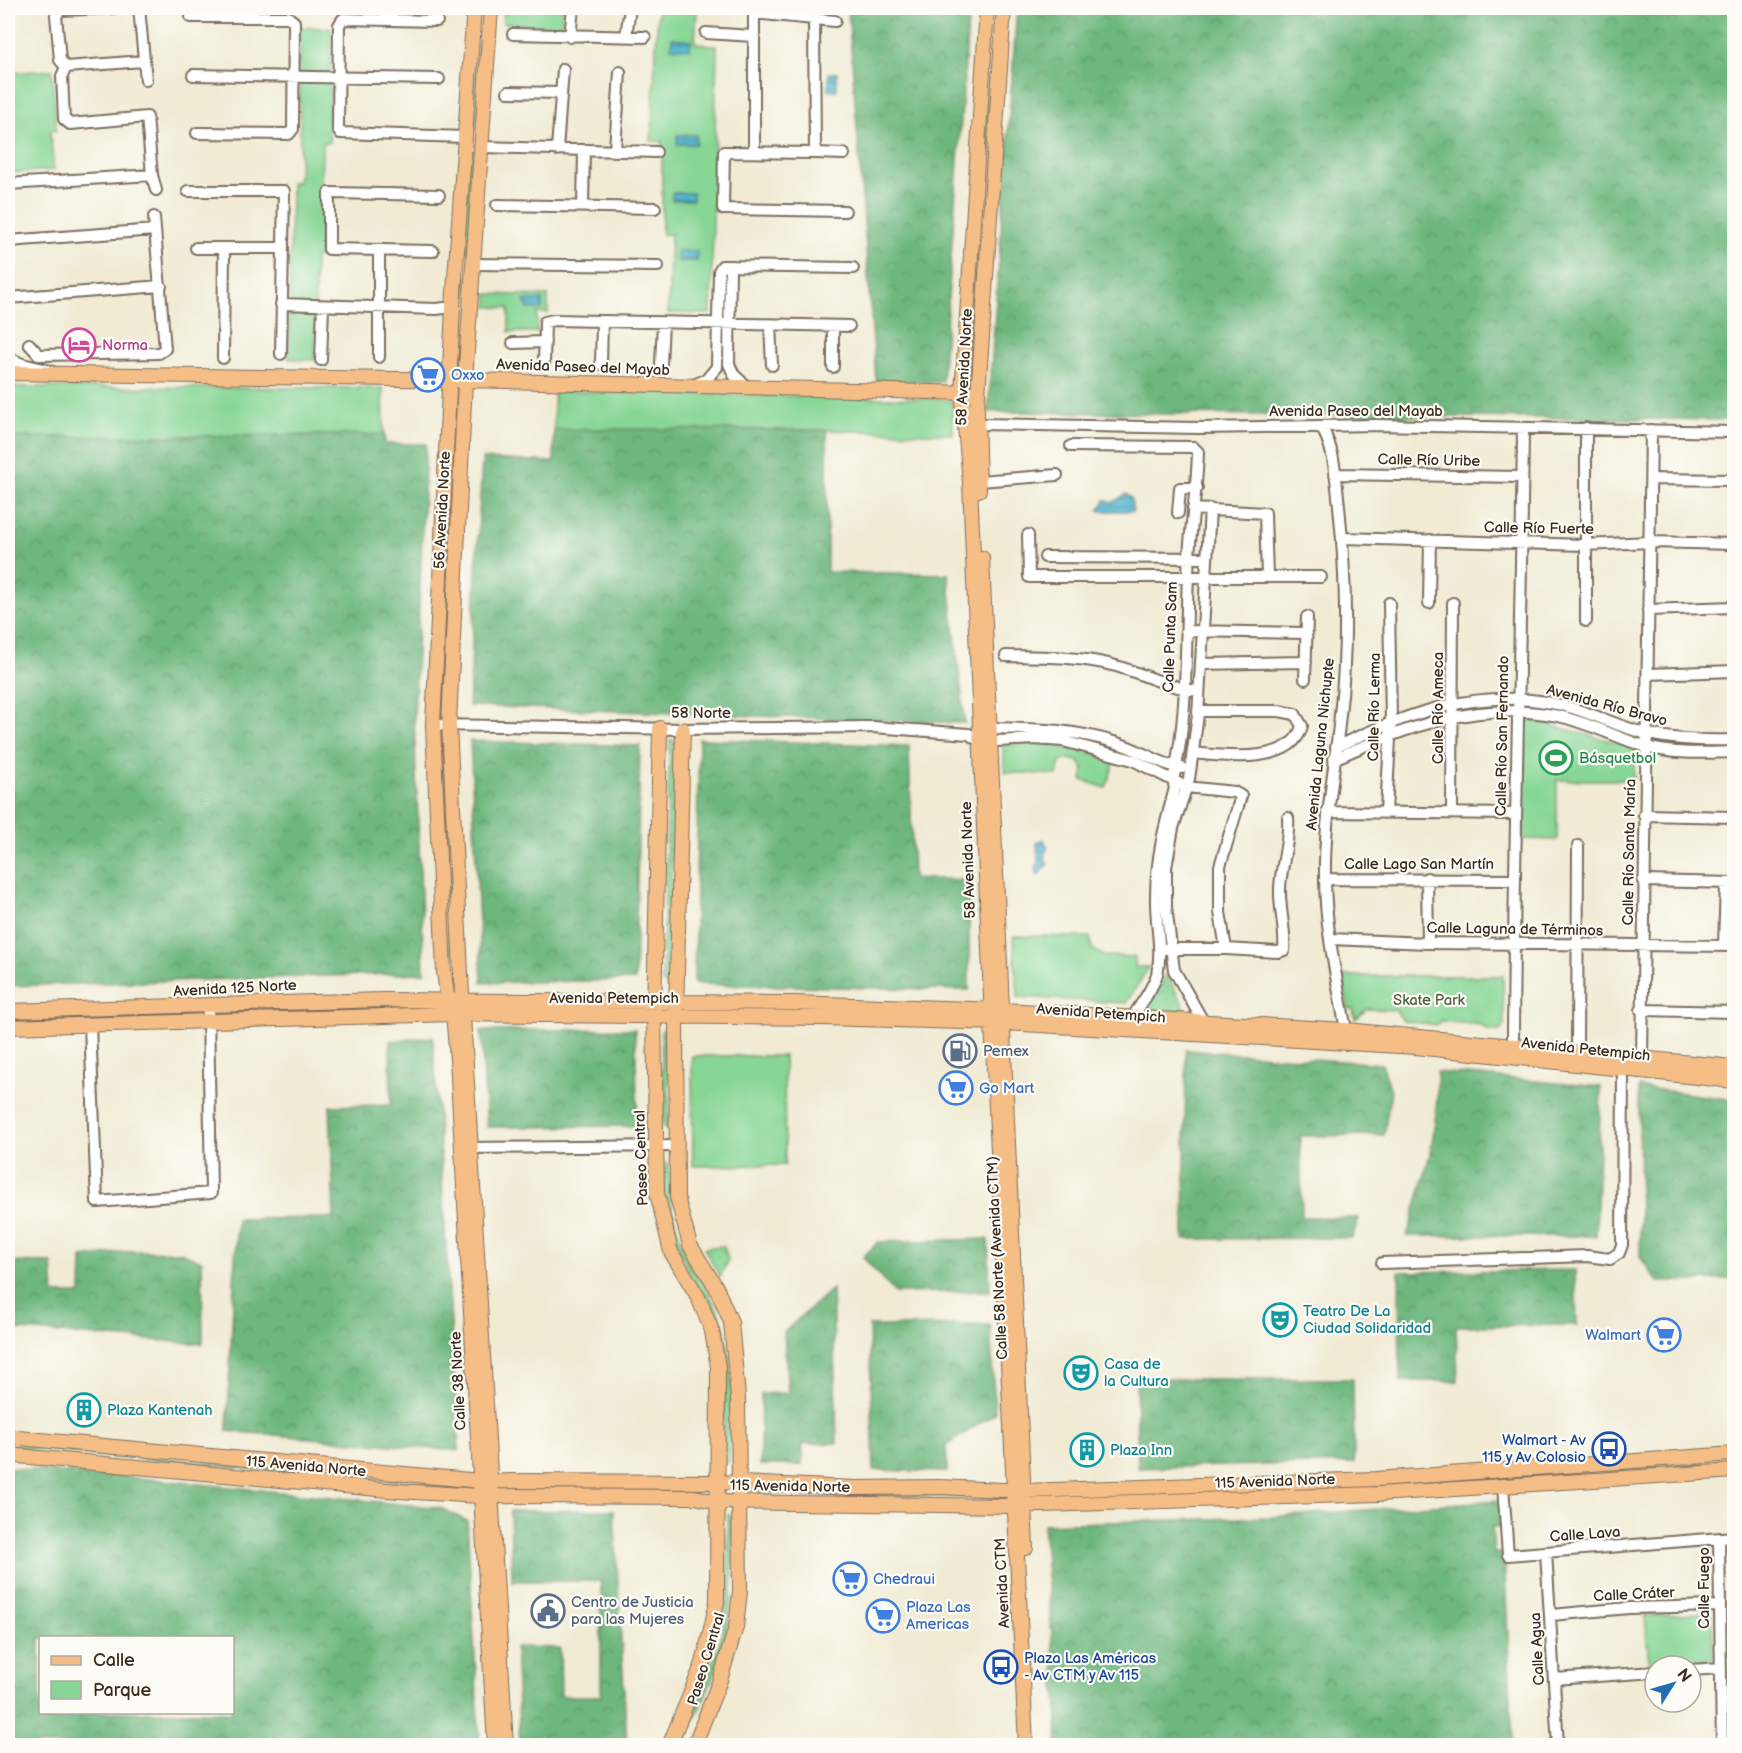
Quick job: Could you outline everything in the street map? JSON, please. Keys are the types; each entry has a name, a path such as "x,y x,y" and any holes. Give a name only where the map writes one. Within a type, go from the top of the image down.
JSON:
{"main road":[{"name":"56 Avenida Norte","path":"457,1008 444,972 433,725 448,380 474,8"},
{"name":"56 Avenida Norte","path":"457,1008 449,724 465,380 491,8"},
{"name":"58 Avenida Norte","path":"987,8 962,393 970,483 997,1016"},
{"name":"58 Avenida Norte","path":"982,735 977,393 1004,8"},
{"path":"472,33 489,35"},
{"path":"985,35 1002,36"},
{"path":"465,136 482,143"},
{"path":"974,208 991,210"},
{"path":"456,264 474,264"},
{"name":"Avenida Paseo del Mayab","path":"8,373 465,380 977,393"},
{"name":"Paseo Central","path":"660,728 655,1008 657,1193 671,1252 698,1297 712,1331 718,1367 717,1602 703,1663 669,1746"},
{"name":"Paseo Central","path":"683,729 676,1008 678,1105 675,1146 676,1197 682,1226 690,1245 716,1287 731,1322 738,1397 739,1484 740,1591 736,1627 720,1680 694,1746"},
{"path":"383,1000 393,995 439,991 444,972"},
{"name":"Avenida 125 Norte","path":"8,1011 208,1007 383,1000 457,1008"},
{"path":"8,1027 210,1023 457,1008"},
{"name":"Avenida Petempich","path":"457,1008 676,1008 1132,1018 1346,1030 1734,1067"},
{"name":"Calle 38 Norte","path":"457,1008 486,1488 495,1746"},
{"name":"Avenida Petempich","path":"997,1016 1416,1047 1734,1081"},
{"name":"Calle 58 Norte (Avenida CTM)","path":"997,1016 1019,1490"},
{"name":"115 Avenida Norte","path":"8,1437 486,1488 695,1497 718,1502 1020,1506 1378,1494 1734,1471"},
{"path":"134,1467 135,1450"},
{"name":"115 Avenida Norte","path":"8,1455 399,1491 717,1482 1019,1490 1377,1479 1734,1454"},
{"name":"Calle 38 Norte","path":"486,1488 506,1746"},
{"name":"Avenida CTM","path":"1019,1490 1034,1746"},
{"name":"Avenida CTM","path":"1020,1506 1026,1746"}],"street":[{"path":"66,67 60,60 56,15 60,9 113,8"},
{"path":"139,8 146,80"},
{"path":"570,37 573,8"},
{"path":"626,36 630,8"},
{"path":"754,151 753,10 835,21"},
{"path":"191,17 288,17 294,22 293,129 289,134 197,133"},
{"path":"437,21 343,19 339,25 338,129 340,133 465,136"},
{"path":"814,19 815,153"},
{"path":"706,33 753,36"},
{"path":"513,34 645,37"},
{"path":"66,67 143,61"},
{"path":"66,67 62,76 64,119 70,124 147,112 152,175 156,190"},
{"path":"557,150 563,69"},
{"path":"615,150 620,72"},
{"path":"193,75 438,79"},
{"path":"508,92 561,93"},
{"path":"482,143 557,150 656,152"},
{"path":"584,151 584,206"},
{"path":"844,154 724,152 723,208 845,212"},
{"path":"8,184 152,175"},
{"path":"188,191 284,191 281,354"},
{"path":"434,251 329,249 329,193 439,195"},
{"path":"497,206 655,208"},
{"path":"29,344 39,355 159,353 165,348 154,217"},
{"path":"8,241 155,230"},
{"path":"196,248 283,248"},
{"path":"223,358 224,249"},
{"path":"379,250 379,357"},
{"path":"474,264 658,266"},
{"path":"691,386 706,380 723,356 730,266 853,268"},
{"path":"8,298 161,286"},
{"path":"281,304 436,309 453,307"},
{"path":"321,360 323,306"},
{"path":"544,364 545,322 849,326"},
{"path":"602,322 602,364"},
{"path":"661,364 663,323"},
{"path":"770,325 772,365"},
{"path":"833,326 834,367"},
{"path":"513,343 545,342"},
{"path":"8,356 23,365 43,366 55,373"},
{"path":"723,356 734,375 747,387"},
{"name":"Avenida Paseo del Mayab","path":"977,424 1198,428 1375,425 1734,432"},
{"name":"Avenida Laguna Nichupte","path":"1321,427 1326,435 1335,474 1342,538 1346,613 1341,703 1326,812 1325,879 1330,939 1346,1030"},
{"name":"Calle Río San Fernando","path":"1513,1045 1513,880 1519,711 1523,428"},
{"path":"1586,428 1586,621"},
{"name":"Calle Río Santa María","path":"1642,1058 1644,816 1652,430"},
{"name":"Calle Punta Sam","path":"1071,446 1193,447 1198,452 1197,488 1188,558 1183,714 1173,780 1175,788 1161,838 1156,867 1156,914 1164,949 1204,1023"},
{"name":"Calle Río Uribe","path":"1335,474 1522,477"},
{"path":"979,481 1057,475"},
{"path":"1652,479 1734,480"},
{"path":"1178,513 1180,488 1197,488"},
{"path":"1193,509 1265,513 1267,577"},
{"name":"Calle Punta Sam","path":"1132,1018 1157,976 1164,949 1166,868 1173,828 1189,769 1198,711 1210,509"},
{"path":"1028,535 1029,577 1321,577"},
{"name":"Calle Río Fuerte","path":"1342,538 1585,545 1650,542 1734,544"},
{"path":"1429,603 1430,540"},
{"path":"1045,557 1207,558"},
{"name":"Calle Río Lerma","path":"1386,812 1391,721 1389,603"},
{"name":"Calle Río Ameca","path":"1452,813 1453,603"},
{"path":"1648,610 1734,607"},
{"path":"1305,680 1307,617"},
{"path":"1186,631 1307,633"},
{"path":"1006,656 1063,657 1114,666 1183,689 1199,691"},
{"path":"1201,664 1306,662"},
{"path":"1648,674 1734,671"},
{"name":"Avenida Río Bravo","path":"1336,747 1391,721 1453,703 1518,699 1561,705 1647,734 1694,741 1734,740"},
{"path":"1192,753 1240,757 1261,755 1287,745 1295,739 1302,726 1294,714 1279,711 1198,711"},
{"name":"Avenida Río Bravo","path":"1334,759 1390,734 1454,715 1519,711 1560,717 1647,747 1696,753 1734,752"},
{"name":"58 Norte","path":"433,725 683,729 873,727 982,735 1062,735 1128,746 1176,767 1189,769"},
{"name":"58 Norte","path":"1062,735 1133,760 1185,787"},
{"path":"1185,787 1234,792 1241,796 1220,866 1219,884 1226,949"},
{"path":"1326,812 1515,814"},
{"path":"1644,816 1734,817"},
{"path":"1164,949 1278,952 1284,950 1280,889 1284,853 1290,831 1288,818"},
{"path":"1577,1051 1578,846"},
{"path":"1426,878 1428,943"},
{"name":"Calle Lago San Martín","path":"1325,879 1513,880"},
{"path":"1643,881 1730,883 1729,946"},
{"name":"Calle Laguna de Términos","path":"1330,939 1428,943 1729,946"},
{"path":"90,1025 97,1202 212,1193 208,1007"},
{"path":"1641,1010 1734,1012"},
{"path":"1382,1263 1587,1256 1610,1259 1618,1253 1622,1245 1623,1069"},
{"path":"467,1148 675,1146"},
{"name":"Calle Lava","path":"1503,1485 1508,1555 1734,1538"},
{"name":"Calle Fuego","path":"1719,1539 1722,1746"},
{"name":"Calle Agua","path":"1546,1552 1558,1746"},
{"name":"Calle Cráter","path":"1551,1615 1629,1608 1719,1606"},
{"path":"1703,1669 1720,1668"},
{"path":"1554,1679 1643,1673"}],"green space":[{"path":"504,8 563,8 561,27 503,23"},
{"path":"658,8 697,8 695,43 717,46 711,314 668,313 671,234 662,234 662,141 651,141"},
{"path":"848,8 969,8 942,382 876,381"},
{"path":"1017,8 1734,8 1734,420 988,412"},
{"path":"300,27 331,28 329,143 322,143 320,257 315,257 315,360 289,359 291,182 298,182 300,162"},
{"path":"478,43 483,45 476,129 471,125"},
{"path":"52,70 56,130 50,131 54,170 8,173 8,73"},
{"path":"989,76 992,86 985,197 982,197 984,168 981,158"},
{"path":"474,150 468,253 463,248 469,152"},
{"path":"977,250 981,261 972,362 973,334 970,325"},
{"path":"464,277 467,277 460,366 457,366"},
{"path":"488,294 548,296 548,313 537,313 537,332 509,332 509,308 488,307"},
{"path":"8,387 383,388 384,434 8,437"},
{"path":"554,391 943,399 952,402 953,434 827,430 554,429"},
{"path":"453,417 458,417 443,709 440,709"},
{"path":"554,429 827,430 827,572 948,574 965,723 469,706 482,459 554,462"},
{"path":"384,434 385,444 426,444 414,718 424,973 8,986 8,437"},
{"path":"1530,720 1635,747 1634,780 1557,780 1557,840 1522,839 1525,724"},
{"path":"443,738 454,984 451,984 444,848"},
{"path":"670,739 675,742 668,984 666,986 662,982"},
{"path":"699,739 909,746 913,878 969,880 969,990 694,984"},
{"path":"470,741 640,746 635,980 482,983"},
{"path":"1007,744 1046,744 1116,757 1106,788 1082,780 1084,770 1078,761 1068,759 1060,762 1057,775 1005,772 1003,747"},
{"path":"1013,936 1090,937 1092,949 1104,956 1135,957 1135,967 1149,967 1126,1003 1018,997"},
{"path":"1167,975 1187,1012 1146,1009"},
{"name":"Skate Park","path":"1342,976 1503,976 1504,1025 1500,1031 1486,1030 1482,1025 1441,1021 1436,1025 1404,1021 1395,1010 1367,1009 1355,1019 1353,1009 1348,1009"},
{"path":"665,1028 668,1032 669,1126 666,1129 663,1126 661,1031"},
{"path":"635,1029 638,1126 487,1127 481,1031"},
{"path":"433,1037 459,1451 227,1431 237,1219 334,1218 330,1106 391,1105 390,1041"},
{"path":"1186,1050 1382,1064 1391,1091 1384,1135 1300,1136 1302,1217 1359,1218 1352,1238 1184,1239"},
{"path":"692,1056 784,1056 785,1165 693,1166"},
{"path":"1437,1072 1601,1087 1596,1236 1407,1236 1430,1156 1436,1116"},
{"path":"1639,1087 1734,1100 1734,1279 1658,1282 1640,1257"},
{"path":"665,1163 669,1166 671,1204 680,1240 715,1304 726,1336 732,1389 730,1461 728,1463 723,1459 725,1370 722,1341 710,1308 686,1266 670,1227 664,1188"},
{"path":"988,1239 990,1291 895,1293 863,1257 878,1242"},
{"path":"724,1246 728,1260 720,1277 704,1248"},
{"path":"131,1251 180,1252 202,1261 203,1344 8,1329 8,1262 52,1263 54,1294 81,1294 82,1258"},
{"path":"1575,1270 1577,1325 1456,1326 1458,1381 1400,1381 1399,1272"},
{"path":"832,1289 837,1443 803,1444 802,1465 760,1465 761,1394 788,1393 784,1332"},
{"path":"990,1325 995,1413 946,1446 947,1472 874,1470 869,1326"},
{"path":"1136,1379 1353,1379 1354,1463 1138,1468"},
{"path":"8,1444 129,1455 129,1458 8,1447"},
{"path":"140,1456 468,1487 469,1488 140,1459"},
{"path":"1734,1461 1734,1463 1344,1490 1031,1497 1395,1485"},
{"path":"8,1468 129,1477 441,1508 467,1521 480,1745 8,1745"},
{"path":"505,1486 703,1490 507,1489"},
{"path":"752,1491 1007,1497 1007,1498 752,1493"},
{"path":"1500,1500 1502,1526 1492,1527 1494,1553 1504,1553 1513,1745 1057,1745 1058,1712 1043,1524 1271,1517"},
{"path":"614,1510 627,1745 520,1745 515,1647 560,1648 561,1696 601,1696 601,1581 512,1581 510,1511"},
{"path":"728,1514 733,1518 733,1568 726,1635 709,1687 683,1745 678,1746 717,1651 724,1623 728,1584"},
{"path":"1712,1612 1713,1659 1703,1660 1703,1654 1648,1654 1645,1616"}],"water":[{"path":"672,38 691,40 690,49 671,47"},
{"path":"829,73 837,73 837,90 828,90"},
{"path":"677,135 696,135 696,144 677,144"},
{"path":"672,193 693,193 693,200 672,200"},
{"path":"677,251 697,251 697,261 677,261"},
{"path":"524,300 542,300 542,309 528,309"},
{"path":"1126,494 1131,498 1133,511 1099,511 1105,500 1112,503"},
{"path":"1043,839 1048,847 1044,855 1048,865 1038,875 1035,869 1038,860 1037,843"}],"place":[{"name":"Norma","path":"79,345"},
{"name":"Oxxo","path":"428,375"},
{"name":"Básquetbol","path":"1556,758"},
{"name":"Pemex","path":"960,1051"},
{"name":"Go Mart","path":"956,1088"},
{"name":"Teatro De La Ciudad Solidaridad","path":"1280,1320"},
{"name":"Walmart","path":"1664,1335"},
{"name":"Casa de la Cultura","path":"1081,1373"},
{"name":"Plaza Kantenah","path":"84,1410"},
{"name":"Walmart - Av 115 y Av Colosio","path":"1609,1449"},
{"name":"Plaza Inn","path":"1087,1450"},
{"name":"Chedraui","path":"850,1579"},
{"name":"Centro de Justicia para las Mujeres","path":"548,1611"},
{"name":"Plaza Las Americas","path":"883,1616"},
{"name":"Plaza Las Américas - Av CTM y Av 115","path":"1001,1667"}]}
